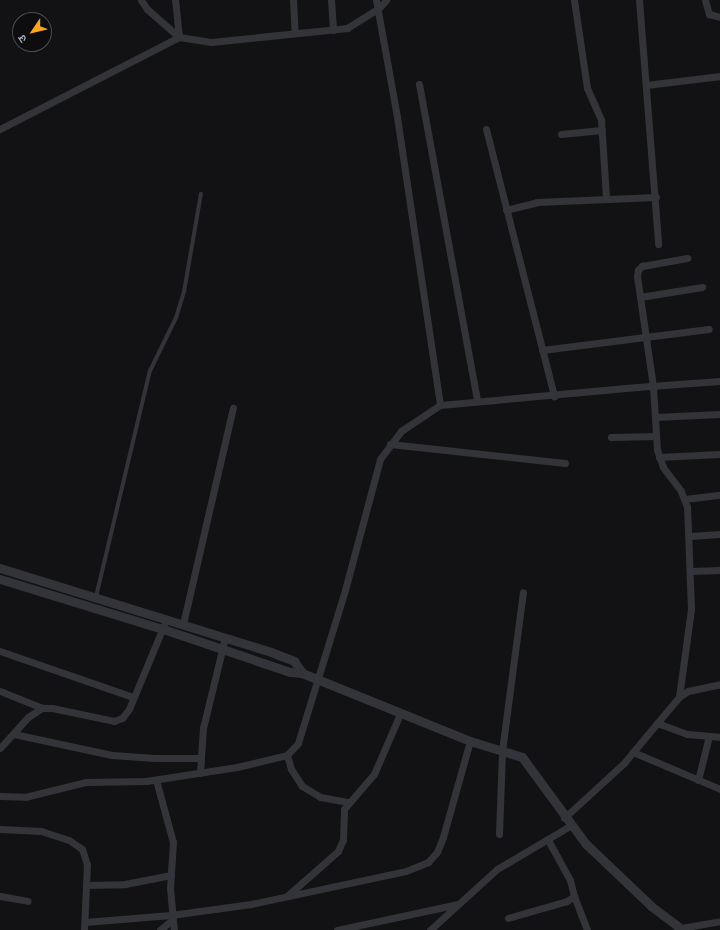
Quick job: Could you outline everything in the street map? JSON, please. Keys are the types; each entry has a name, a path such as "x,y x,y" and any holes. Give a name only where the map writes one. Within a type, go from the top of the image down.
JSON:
{"street":[{"path":"141,0 147,9 179,37 211,42 333,30 357,24 378,9 386,0"},
{"path":"175,0 179,37"},
{"path":"293,0 295,34"},
{"path":"332,0 333,30"},
{"path":"376,0 397,117 440,405"},
{"path":"574,0 587,88 601,120 606,198"},
{"path":"639,0 656,197 658,244"},
{"path":"705,0 709,14 720,17"},
{"path":"0,130 179,37"},
{"path":"646,85 720,76"},
{"path":"419,84 476,401"},
{"path":"486,129 542,350 551,396"},
{"path":"561,134 602,130"},
{"path":"506,210 537,202 656,197"},
{"path":"679,697 691,609 690,536 685,499 659,457 656,436 653,386 637,276 638,270 642,266 687,258"},
{"path":"640,297 702,287"},
{"path":"542,350 709,329"},
{"path":"0,796 25,797 86,782 156,780 287,756 298,743 316,678 345,590 380,459 401,431 440,405 476,401 526,399 653,386 720,381"},
{"path":"183,624 233,408"},
{"path":"655,417 720,414"},
{"path":"611,437 656,436"},
{"path":"390,444 566,463"},
{"path":"659,457 720,454"},
{"path":"685,499 720,496"},
{"path":"690,536 720,534"},
{"path":"0,568 183,624 294,660 302,672"},
{"path":"691,571 720,570"},
{"path":"0,579 221,647 290,672 302,672 400,714 470,741 522,757 531,766 570,826 619,878 650,906 682,929 720,921"},
{"path":"499,834 502,751 522,592"},
{"path":"0,691 42,708 52,708 114,721 125,715 166,619"},
{"path":"200,773 204,722 221,647 225,638"},
{"path":"0,652 133,697"},
{"path":"564,818 624,763 679,697 688,691 720,684"},
{"path":"0,748 28,717 42,708"},
{"path":"286,897 338,851 343,840 344,810 348,802 374,774 400,714"},
{"path":"657,723 687,734 720,737"},
{"path":"14,734 112,755 155,758 200,758"},
{"path":"698,780 709,736"},
{"path":"85,922 172,922 406,871 428,862 437,852 443,838 470,741"},
{"path":"633,752 720,789"},
{"path":"287,756 291,769 302,786 320,797 348,802"},
{"path":"156,780 173,842 170,875 172,922"},
{"path":"430,930 497,869 570,826"},
{"path":"0,828 41,831 69,840 82,849 87,864 84,930"},
{"path":"548,840 570,880 574,896 587,930"},
{"path":"86,885 125,884 170,875"},
{"path":"0,896 28,901"},
{"path":"508,918 568,901 574,896"},
{"path":"337,930 458,904"},
{"path":"160,930 172,922"}],"lane":[{"path":"96,598 150,371 176,318 184,292 201,194"}]}
